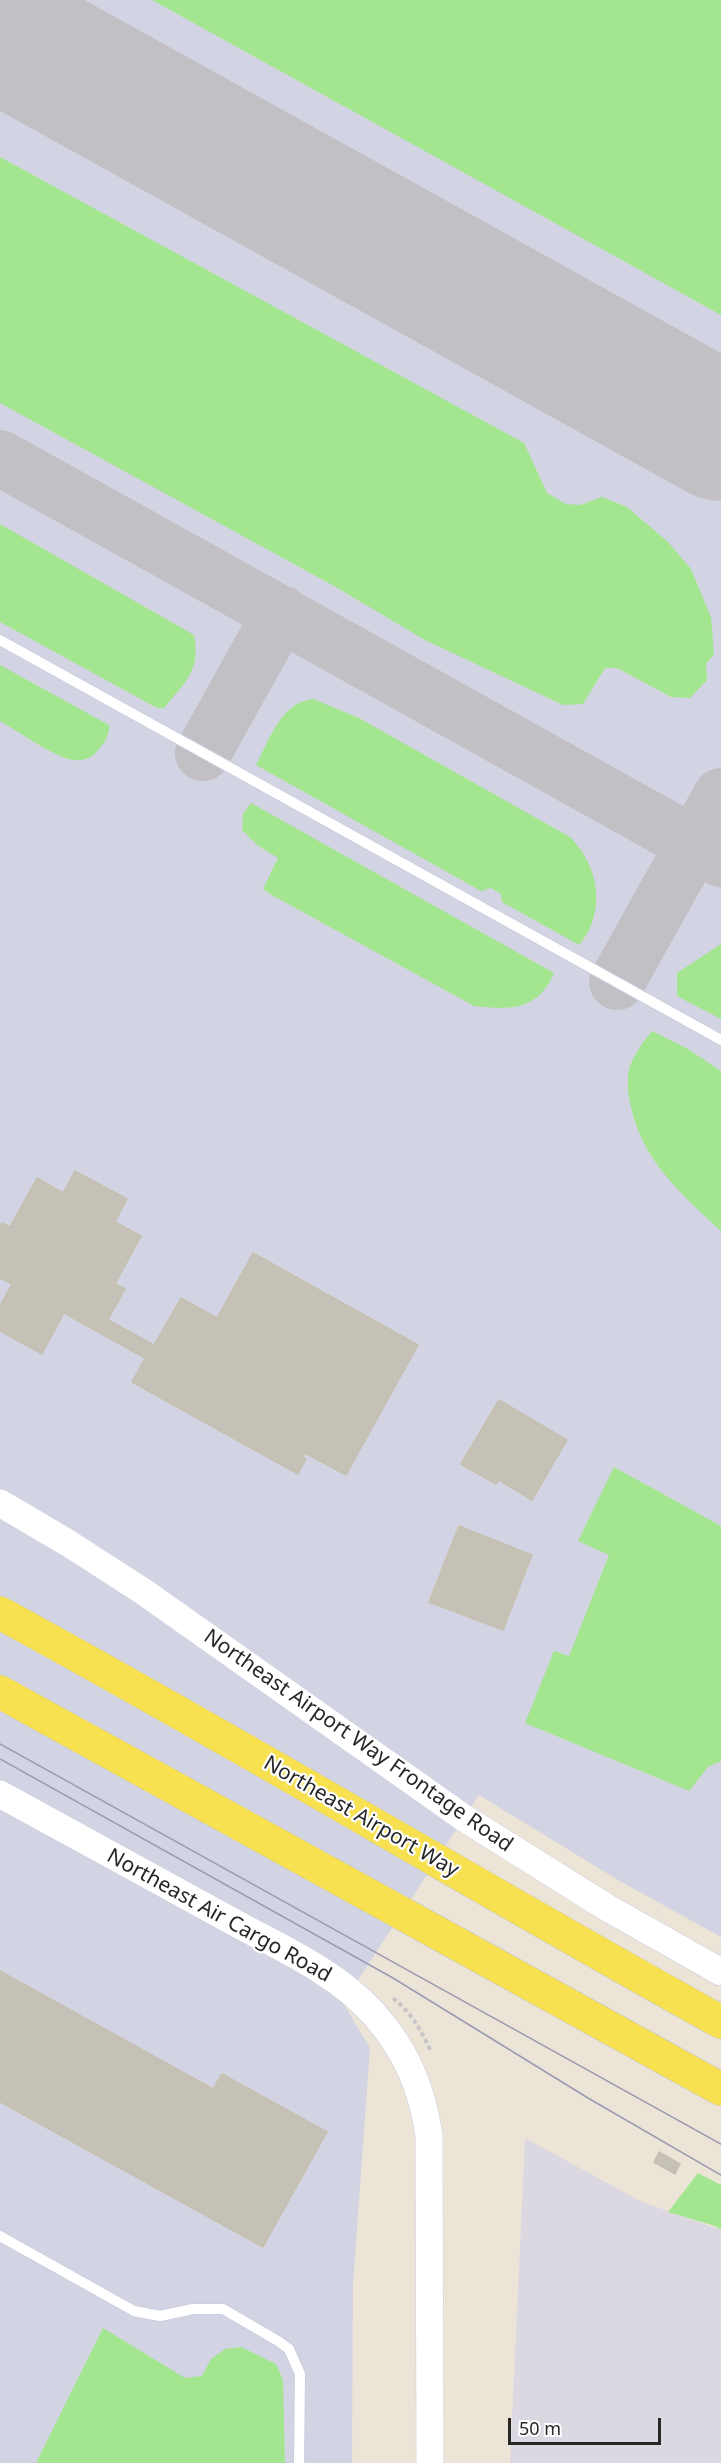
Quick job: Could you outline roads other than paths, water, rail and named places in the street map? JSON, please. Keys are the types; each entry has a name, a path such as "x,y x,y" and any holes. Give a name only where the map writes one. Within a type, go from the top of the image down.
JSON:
{"main road":[{"name":"Northeast Airport Way","path":"0,1613 218,1733 449,1869 721,2022"},
{"path":"0,1692 721,2089"}],"street":[{"name":"Northeast Airport Way Frontage Road","path":"0,1503 69,1542 144,1592 474,1825 606,1907 721,1972"},
{"name":"Northeast Air Cargo Road","path":"0,1794 298,1956 348,1989 372,2012 395,2041 412,2070 421,2092 429,2136 430,2463"}],"lane":[{"path":"0,640 721,1040"},
{"path":"0,2236 134,2311 160,2316 193,2309 223,2309 289,2349 300,2374 299,2463"}],"tram line":[{"path":"0,1744 721,2144"},
{"path":"0,1759 393,1978 588,2098 721,2175"}]}
